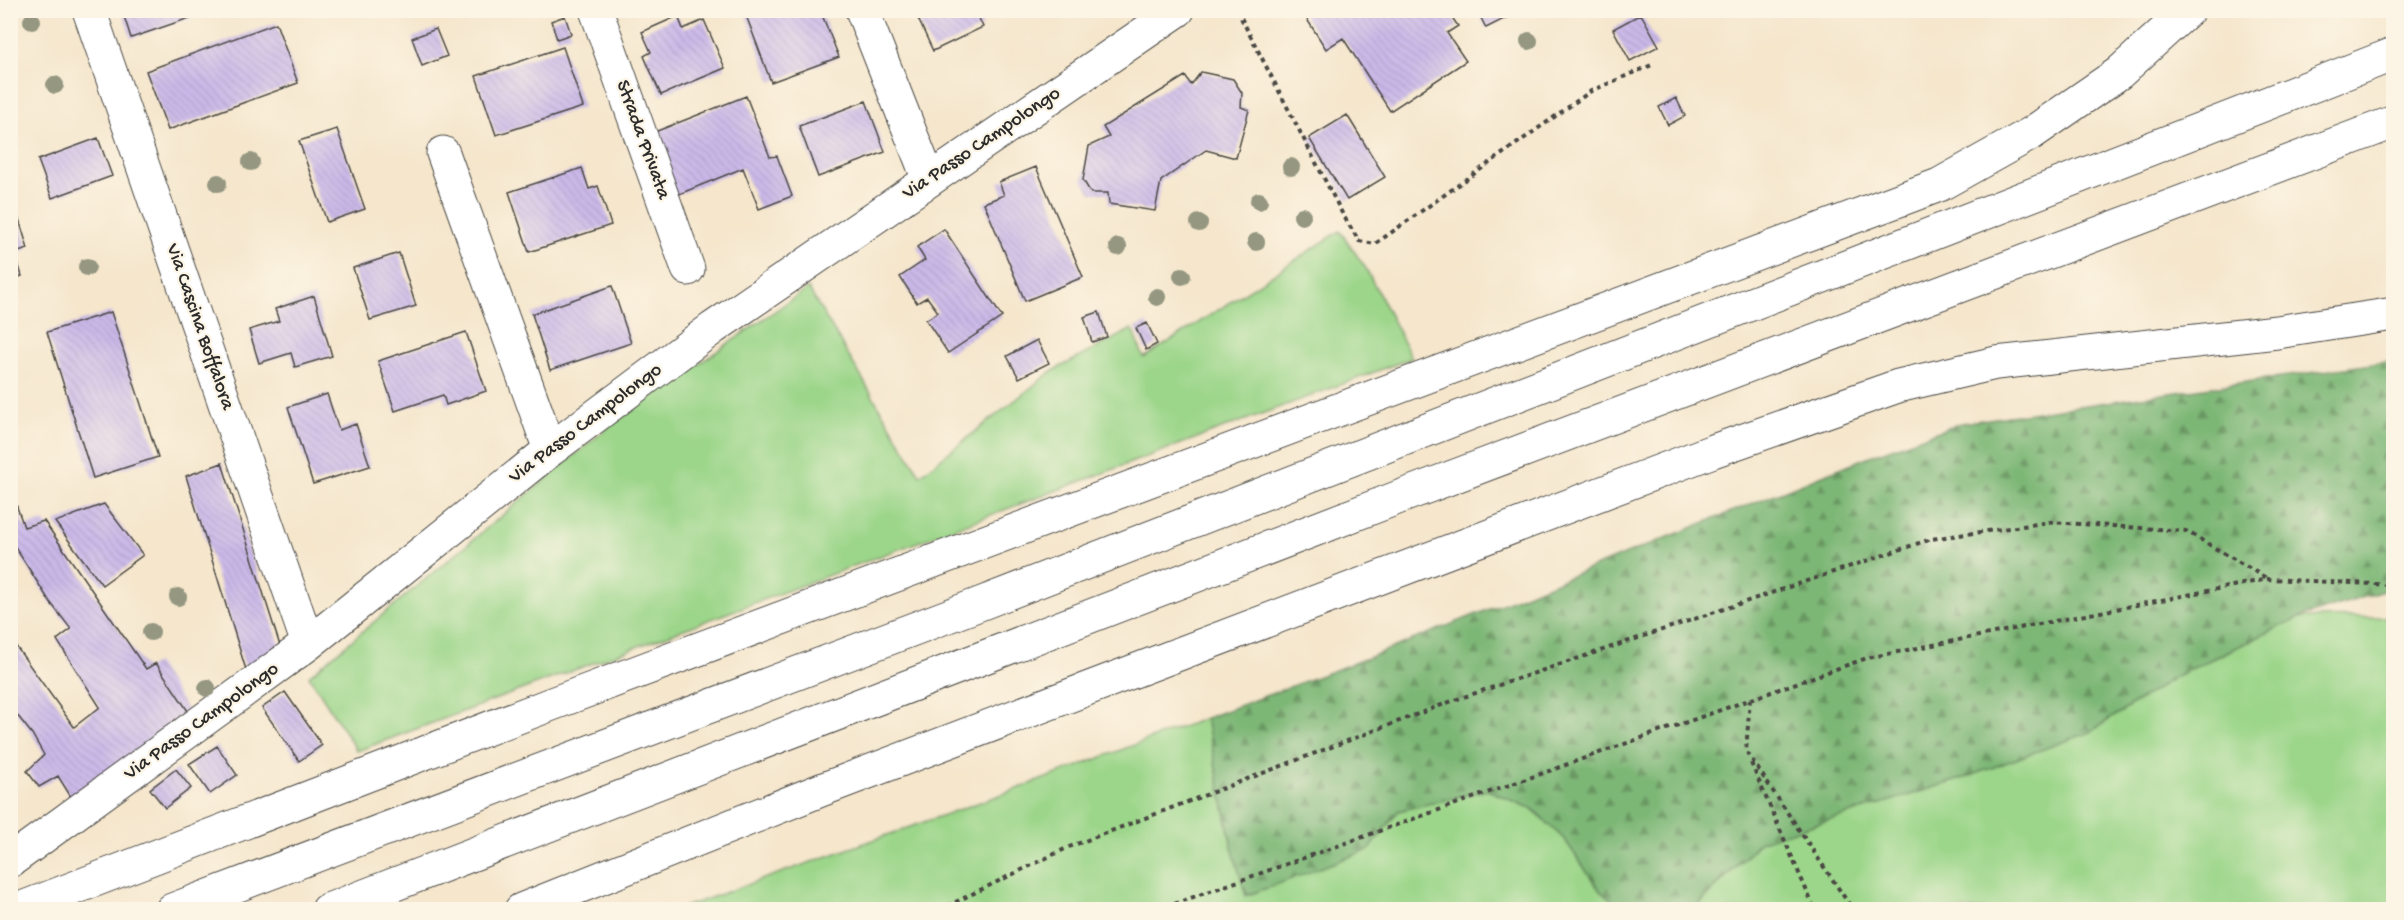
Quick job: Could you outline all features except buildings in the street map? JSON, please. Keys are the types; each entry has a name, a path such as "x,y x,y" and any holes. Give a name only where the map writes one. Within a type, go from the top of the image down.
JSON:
{"main road":[{"name":"Via Cascina Boffalora","path":"89,10 309,644"},
{"name":"Strada Privata","path":"596,10 688,269"},
{"path":"862,10 929,180"},
{"name":"Via Passo Campolongo","path":"10,861 309,644 550,450 713,328 1178,10"},
{"path":"17,909 549,705 1939,185 2042,127 2119,72 2188,10"},
{"path":"172,909 977,605 2394,54"},
{"path":"328,909 1408,494 2394,122"},
{"path":"443,153 550,450"},
{"path":"521,909 843,782 1624,485 1898,386 1996,363 2277,332 2394,314"}],"path":[{"path":"1237,10 1343,215 1359,241 1375,244 1591,91 1654,64"},
{"path":"939,909 1069,847 1452,701 1931,539 2051,522 2186,531 2268,579"},
{"path":"1157,909 1867,658 2268,579 2394,585"},
{"path":"1750,699 1746,752 1815,909"},
{"path":"1746,752 1853,909"}],"green space":[{"path":"1340,231 1365,267 1412,358 357,751 309,676 611,425 808,288 920,475 1051,372 1132,329 1144,358"},
{"path":"2393,361 2393,588 2298,618 2178,675 2090,732 1961,779 1761,841 1694,909 1625,909 1601,892 1565,840 1533,809 1487,790 1398,811 1370,849 1246,896 1232,847 1206,718 1370,657 1870,456 1961,423"},
{"path":"2393,617 2393,909 1694,910 1761,841 1961,779 2090,732 2178,675 2298,618"},
{"path":"1206,718 1232,847 1246,895 1370,849 1398,811 1487,789 1532,809 1565,840 1601,892 1625,909 676,910 1017,789"}]}
